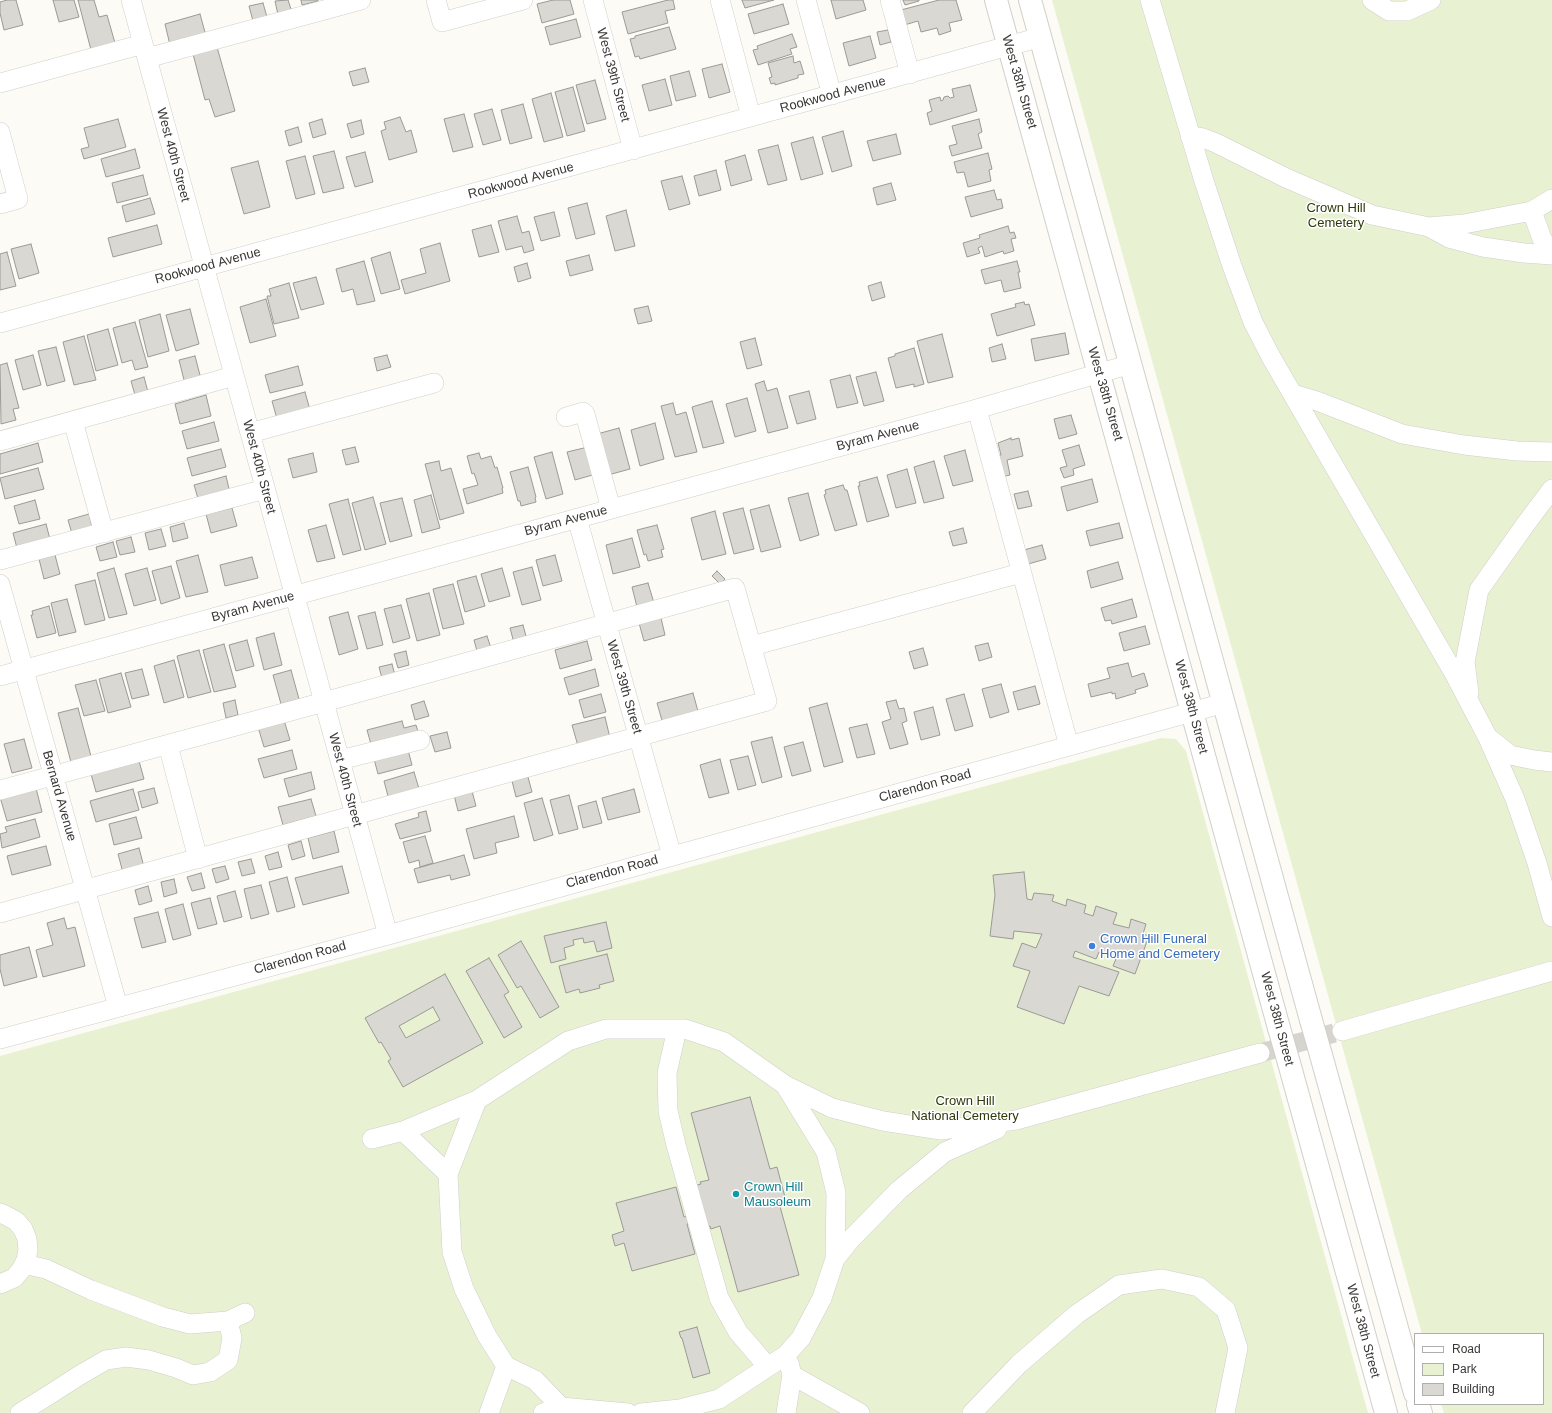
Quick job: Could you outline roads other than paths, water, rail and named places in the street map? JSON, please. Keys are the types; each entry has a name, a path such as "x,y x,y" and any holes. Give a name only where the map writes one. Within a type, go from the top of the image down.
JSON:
{"main road":[{"name":"West 38th Street","path":"996,0 1386,1413"},
{"path":"1030,0 1414,1389"}],"street":[{"name":"West 40th Street","path":"131,0 388,934"},
{"path":"0,83 145,51 361,0"},
{"path":"436,0 442,22 523,0"},
{"name":"West 39th Street","path":"593,0 633,150"},
{"path":"720,0 751,117"},
{"path":"806,0 832,95"},
{"path":"890,0 910,74"},
{"path":"1150,0 1190,136 1232,266 1253,322 1271,357 1445,659 1487,736 1515,799 1552,917"},
{"path":"1372,0 1389,11 1407,11 1431,0"},
{"name":"Rookwood Avenue","path":"0,323 1041,37"},
{"path":"0,132 18,199 0,204"},
{"path":"1190,136 1203,138 1216,143 1286,178 1372,215 1429,227 1464,224 1532,211 1552,199"},
{"path":"1532,211 1542,239 1552,255"},
{"path":"1429,227 1449,238 1483,247 1524,253 1552,255"},
{"name":"Byram Avenue","path":"0,676 976,409 1131,364"},
{"path":"0,441 234,376"},
{"path":"250,432 434,383"},
{"path":"1293,394 1317,401 1402,434 1487,448 1552,452"},
{"path":"976,409 1069,746"},
{"path":"566,417 583,412 585,414 611,509"},
{"path":"74,420 104,533"},
{"path":"0,560 265,489"},
{"path":"1470,705 1465,662 1479,590 1552,489"},
{"name":"West 39th Street","path":"578,518 672,856"},
{"path":"752,646 1021,573"},
{"name":"Bernard Avenue","path":"0,584 118,1007"},
{"path":"0,790 735,588 767,701 0,913"},
{"path":"1445,659 1465,662"},
{"name":"Clarendon Road","path":"0,1039 388,934 1224,703"},
{"path":"1487,736 1510,755 1543,761"},
{"path":"340,760 420,740"},
{"path":"168,744 198,859"},
{"path":"1508,784 1514,768 1543,761"},
{"path":"1342,1031 1552,971"},
{"path":"372,1139 403,1131 477,1100 568,1041 606,1029 685,1029 724,1042 785,1085 832,1108 883,1121 942,1130 1016,1120 1260,1053"},
{"path":"677,1029 668,1073 668,1111 676,1144 719,1298 738,1332 768,1367"},
{"path":"642,1413 680,1409 719,1399 786,1355 801,1338 822,1298 835,1259 836,1193 826,1152 785,1085"},
{"path":"477,1100 448,1174 452,1252 464,1289 487,1336 506,1366 535,1380 552,1410 628,1413"},
{"path":"835,1259 899,1190 945,1152 1016,1120"},
{"path":"403,1131 448,1174"},
{"path":"0,1214 16,1221 23,1229 27,1239 28,1250 21,1270 14,1278 0,1284"},
{"path":"20,1413 106,1360 126,1357 149,1360 193,1375 210,1372 228,1360 237,1317 190,1324 163,1317 91,1290 46,1270 24,1264"},
{"path":"972,1413 1019,1364 1077,1314 1119,1285 1162,1279 1199,1286 1226,1310 1238,1348 1225,1413"},
{"path":"786,1355 792,1374 786,1413"},
{"path":"489,1413 506,1366"},
{"path":"792,1374 860,1413"}],"tunnel":[{"path":"1260,1053 1342,1031"}],"place":[{"name":"Crown Hill Funeral Home and Cemetery","path":"1092,946"},
{"name":"Crown Hill Mausoleum","path":"736,1194"}],"park label":[{"name":"Crown Hill Cemetery","path":"1336,216"},
{"name":"Crown Hill National Cemetery","path":"965,1108"}]}
